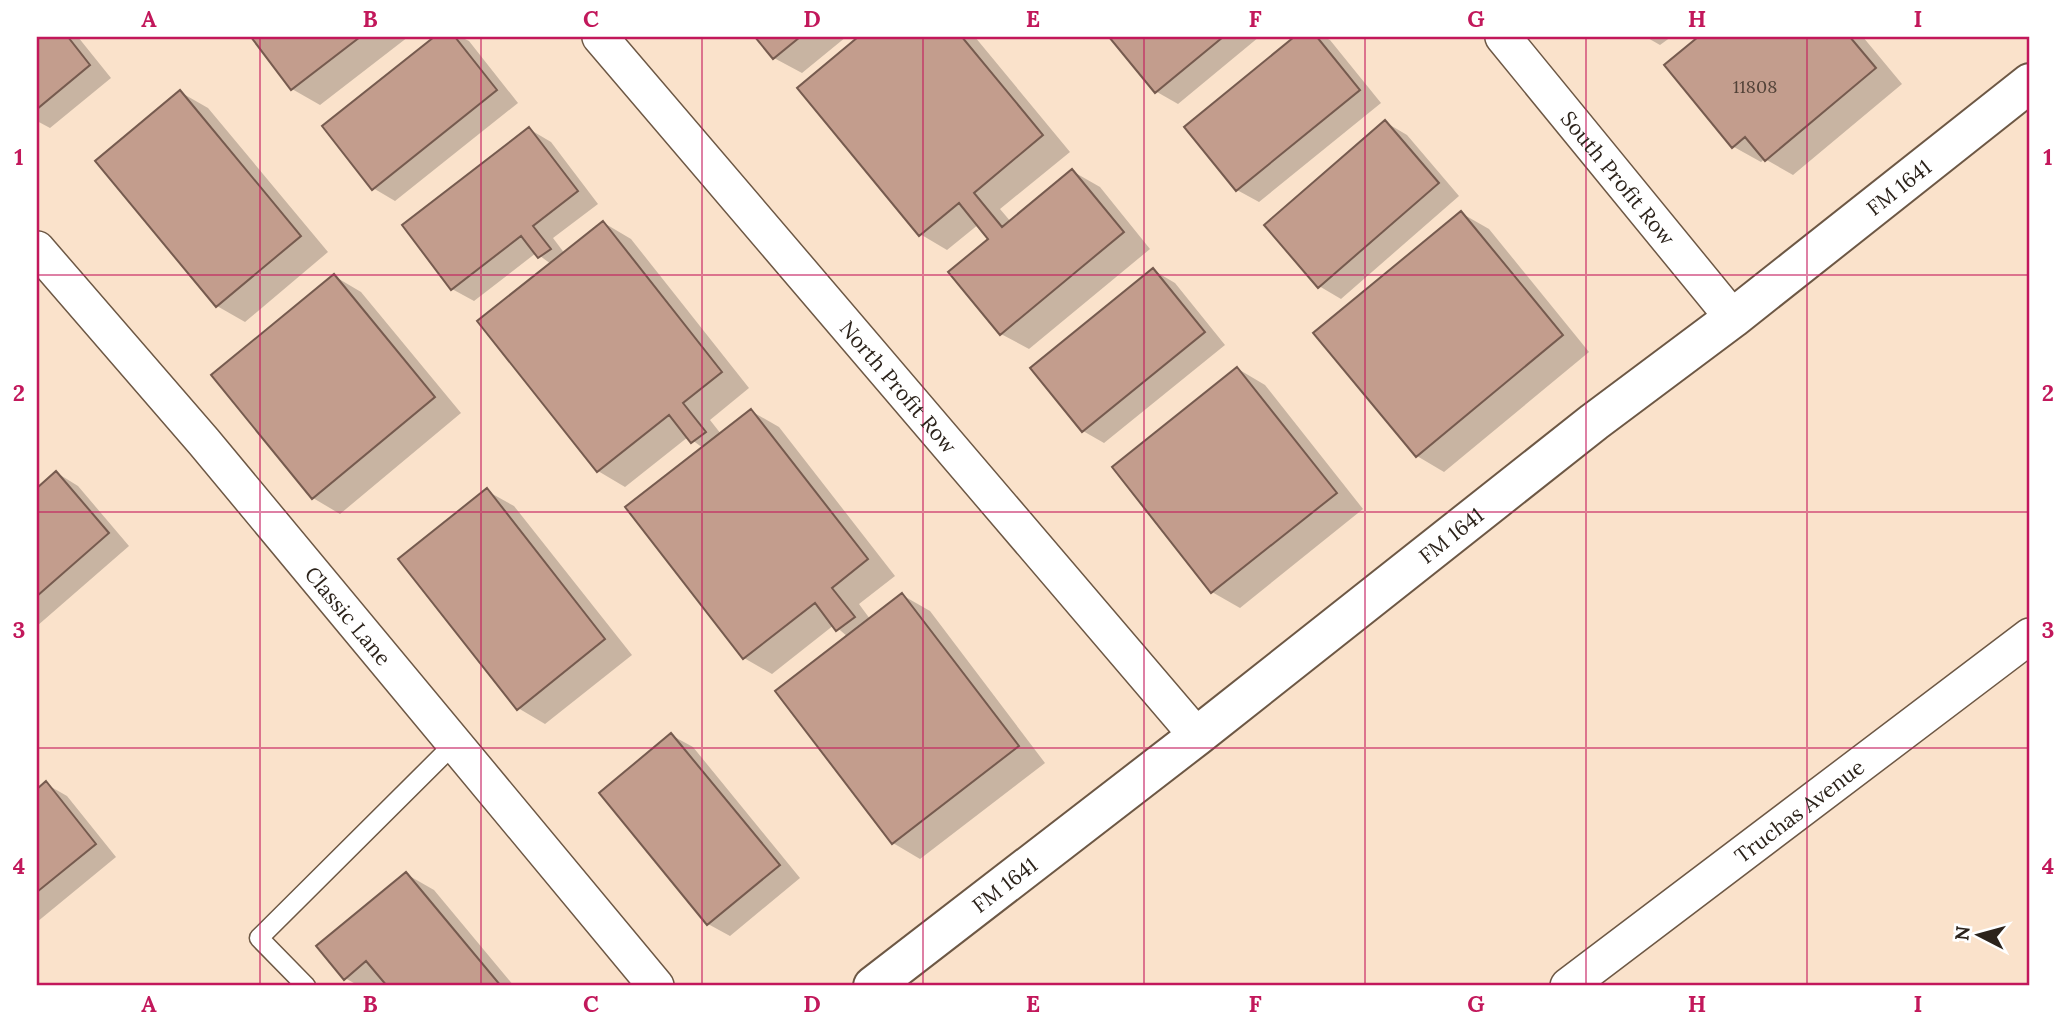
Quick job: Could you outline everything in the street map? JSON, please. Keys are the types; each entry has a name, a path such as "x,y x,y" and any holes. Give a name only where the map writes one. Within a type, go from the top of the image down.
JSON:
{"main road":[{"name":"FM 1641","path":"873,986 1197,736 1594,422 1733,318 2030,83"}],"street":[{"name":"North Profit Row","path":"600,37 1197,736"},
{"name":"South Profit Row","path":"1503,37 1733,318"},
{"name":"Classic Lane","path":"37,249 204,442 656,986"},
{"name":"Truchas Avenue","path":"1568,986 2030,636"}],"lane":[{"path":"306,986 259,937 454,744"}],"building":[{"path":"37,37 68,37 90,65 37,109"},
{"path":"251,37 360,37 291,90"},
{"path":"434,37 455,37 497,90 372,190 322,126"},
{"path":"755,37 800,37 773,59"},
{"path":"858,37 962,37 1043,135 974,193 1002,227 1072,169 1124,232 1000,335 948,272 988,239 959,203 919,236 797,88"},
{"path":"1109,37 1223,37 1155,93"},
{"path":"1294,37 1317,37 1360,90 1236,191 1184,127"},
{"path":"1698,37 1850,37 1876,68 1765,161 1745,137 1732,148 1664,65"},
{"path":"180,90 301,236 216,307 95,161"},
{"path":"1385,120 1439,183 1318,288 1264,225"},
{"path":"529,127 578,191 533,226 551,249 538,258 521,236 451,290 402,225"},
{"path":"1461,211 1563,335 1416,457 1313,333"},
{"path":"603,221 722,372 683,403 706,432 691,443 669,415 597,472 477,321"},
{"path":"1153,268 1205,332 1082,432 1030,368"},
{"path":"334,274 435,397 312,499 211,375"},
{"path":"1237,367 1337,493 1211,593 1112,467"},
{"path":"751,409 868,559 832,588 855,617 836,631 815,603 743,659 625,507"},
{"path":"56,471 109,533 37,596 37,488"},
{"path":"487,488 605,639 517,710 398,559"},
{"path":"902,593 1019,746 892,844 775,691"},
{"path":"671,733 780,865 707,925 599,793"},
{"path":"46,781 96,844 37,892 37,789"},
{"path":"406,872 501,986 387,986 366,961 344,980 316,946"}]}
